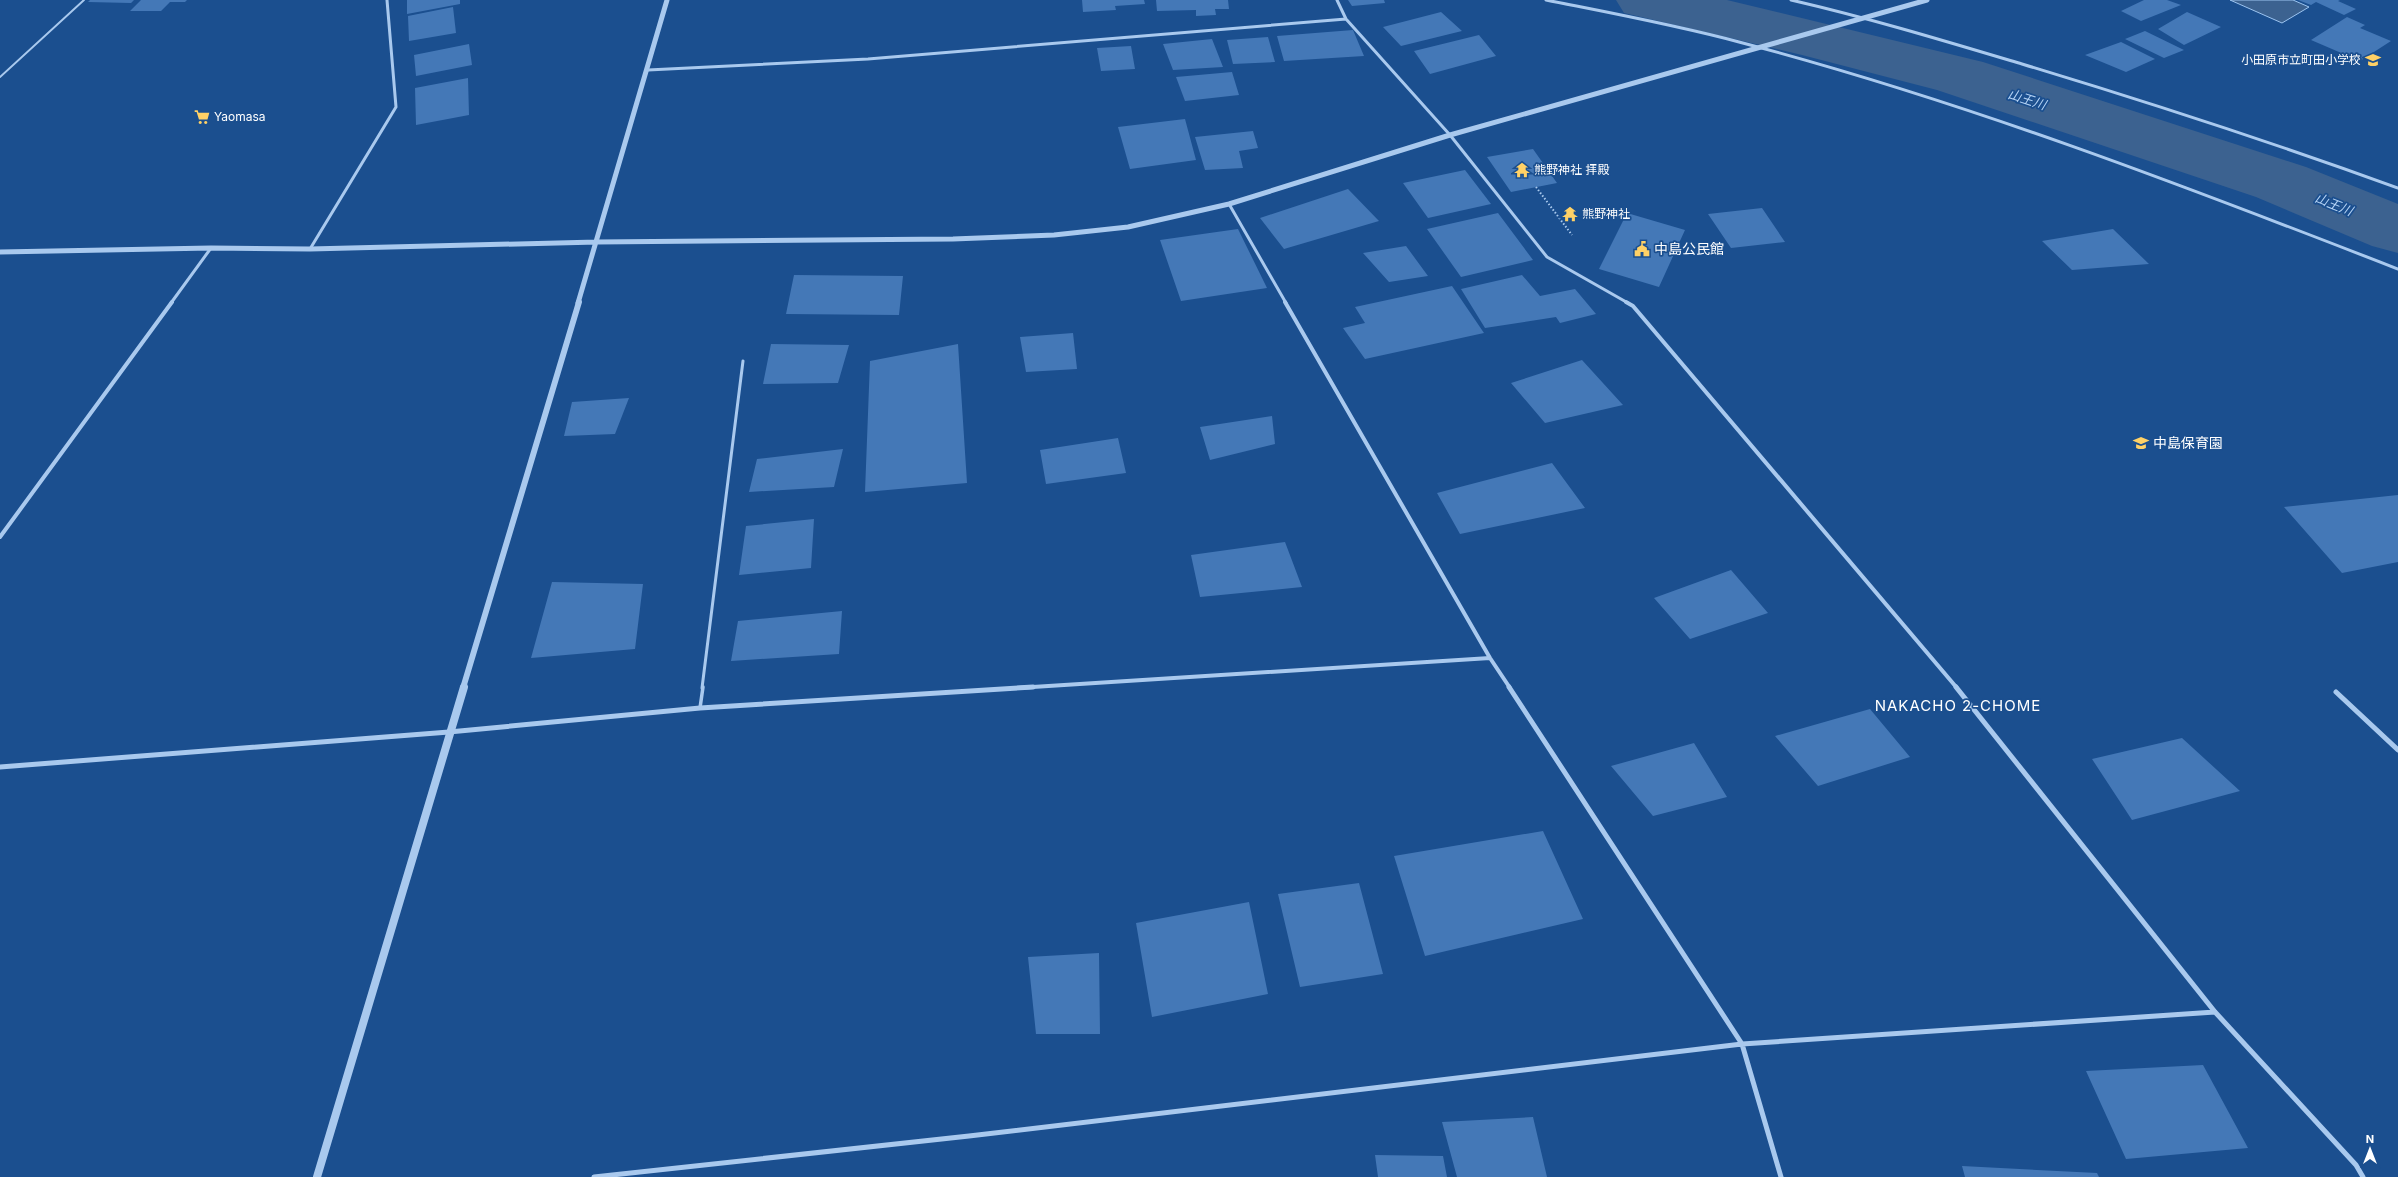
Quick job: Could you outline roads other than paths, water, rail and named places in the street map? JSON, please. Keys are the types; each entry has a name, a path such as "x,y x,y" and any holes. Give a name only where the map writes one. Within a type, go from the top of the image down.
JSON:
{"street":[{"path":"310,249 396,107 387,0"},
{"path":"317,1177 449,732 597,242 667,0"},
{"path":"1337,0 1346,19 1450,135 1547,257 1633,306 1952,682 2215,1012 2356,1165 2363,1177"},
{"path":"1546,0 1620,15 1763,48 1959,106 2184,187 2398,269"},
{"path":"1791,0 1869,18 2271,142 2398,188"},
{"path":"0,252 211,248 310,249 597,242 953,240 1054,235 1128,227 1229,204 1450,135 1869,18 1927,0"},
{"path":"648,70 868,59 1346,19"},
{"path":"1229,204 1490,658 1742,1044 1781,1177"},
{"path":"0,537 211,248"},
{"path":"0,767 449,732 700,708 1490,658"},
{"path":"2336,692 2398,750"},
{"path":"594,1177 984,1134 1742,1044 2215,1012"}],"lane":[{"path":"0,77 84,0"},
{"path":"700,708 743,361"}],"water":[{"path":"2230,0 2293,0 2309,7 2282,23"}],"waterway":[{"name":"山王川","path":"1646,0 1812,38 1960,76 2281,182 2398,230"}],"place":[{"name":"小田原市立町田小学校","path":"2373,60"},
{"name":"Yaomasa","path":"202,117"},
{"name":"熊野神社 拝殿","path":"1522,170"},
{"name":"熊野神社","path":"1570,214"},
{"name":"中島公民館","path":"1642,249"},
{"name":"中島保育園","path":"2141,443"}],"district":[{"name":"NAKACHO 2-CHOME","path":"1958,706"}]}
